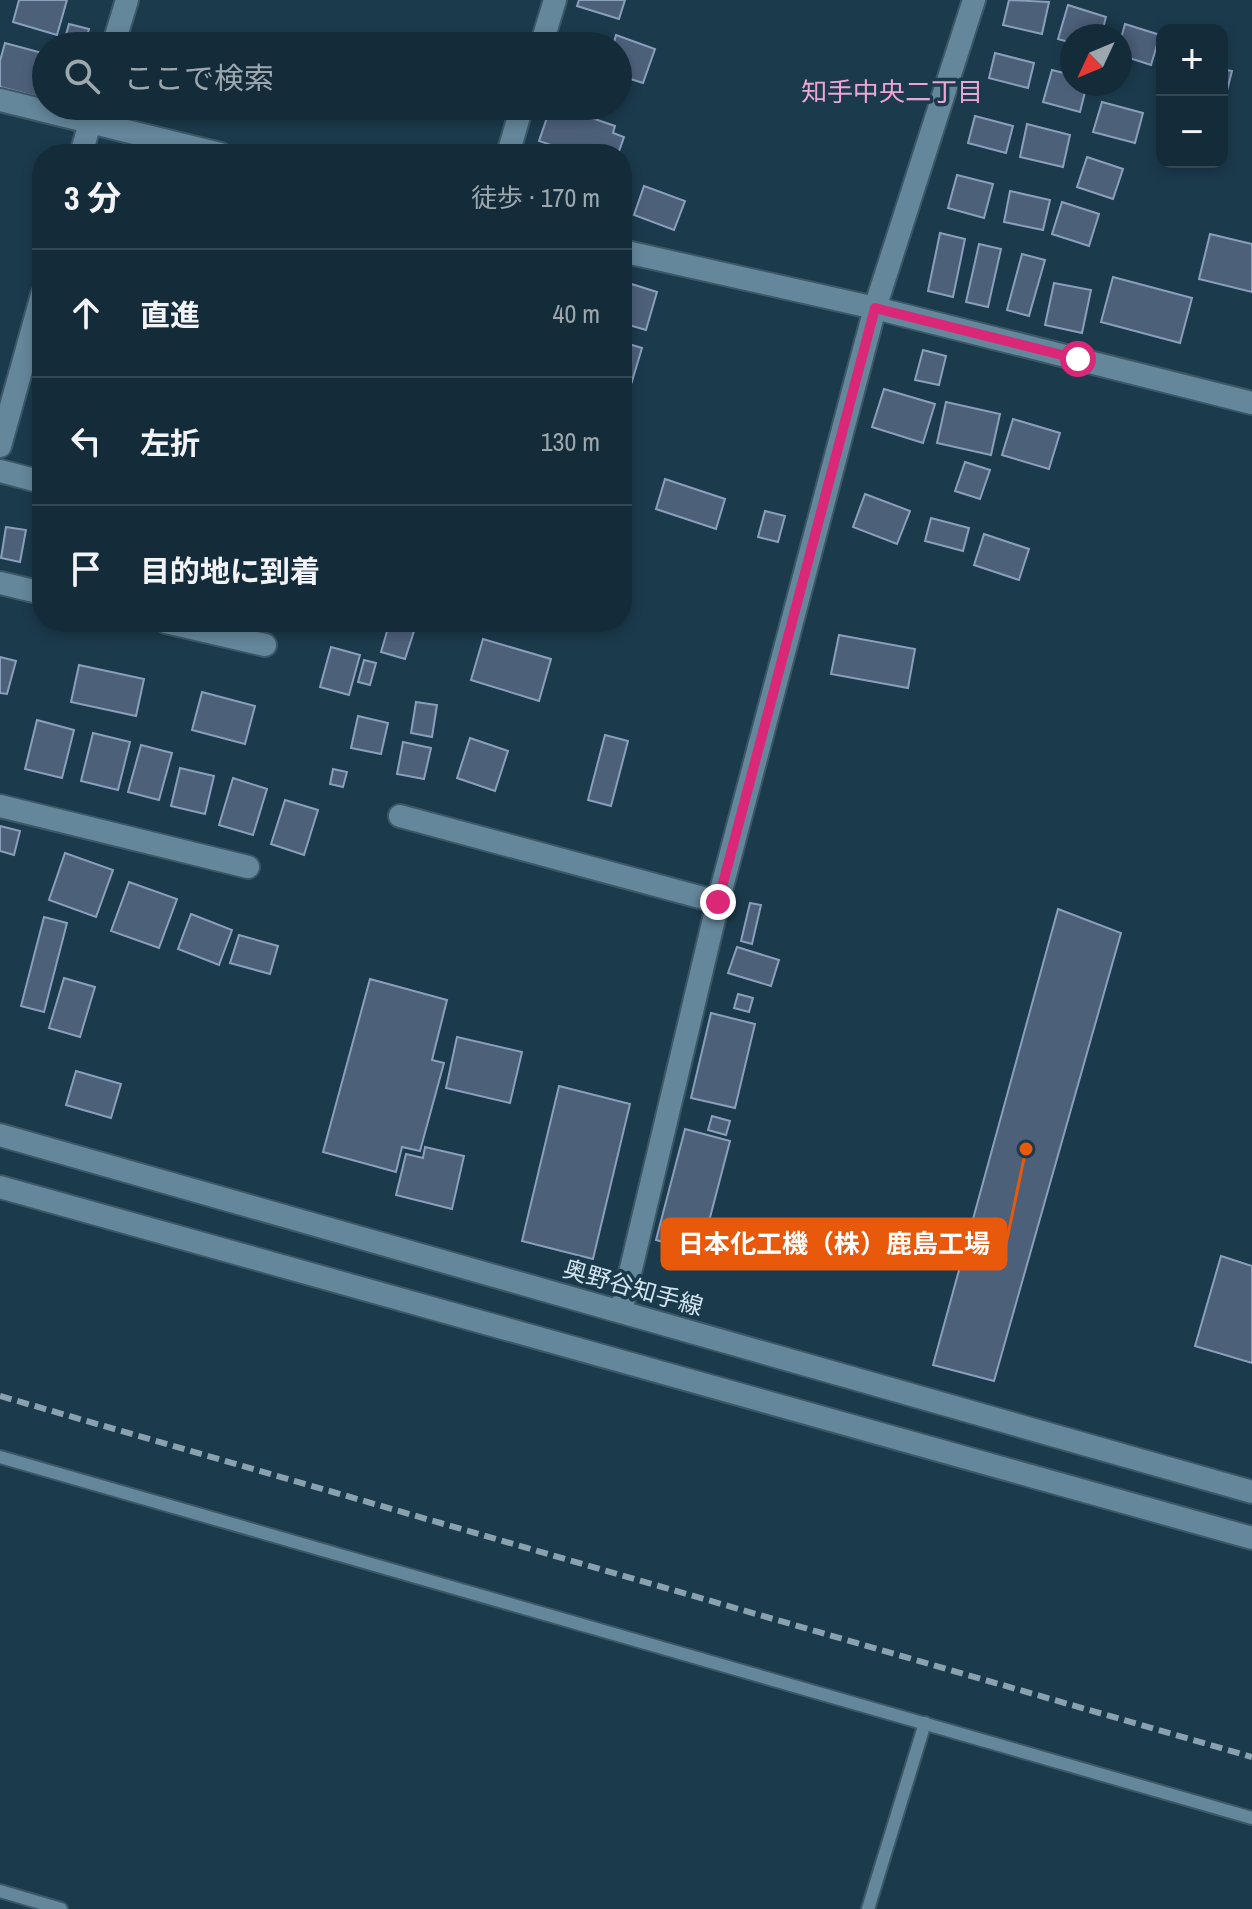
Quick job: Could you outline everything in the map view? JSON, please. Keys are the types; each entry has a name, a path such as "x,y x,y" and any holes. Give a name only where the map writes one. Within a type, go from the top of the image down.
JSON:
{"street":[{"path":"117,32 127,0"},
{"path":"545,32 555,0"},
{"path":"621,1311 718,902 875,308 974,0"},
{"path":"0,100 32,105"},
{"path":"84,144 91,120"},
{"path":"112,120 188,144"},
{"path":"511,144 518,120"},
{"path":"632,253 875,308 1252,403"},
{"path":"0,446 32,331"},
{"path":"0,471 32,479"},
{"path":"0,583 32,591"},
{"path":"209,632 265,645"},
{"path":"0,806 248,867"},
{"path":"400,816 718,902"},
{"name":"奥野谷知手線","path":"0,1135 1252,1492"},
{"path":"0,1187 1252,1538"}],"lane":[{"path":"0,1457 1252,1818"},
{"path":"868,1909 925,1723"},
{"path":"0,1891 61,1909"}],"building":[{"path":"19,0 67,0 58,32 13,22"},
{"path":"579,0 625,0 619,19 577,6"},
{"path":"1009,0 1049,2 1042,34 1003,25"},
{"path":"1068,5 1106,17 1104,24 1062,24"},
{"path":"69,24 89,29 88,32 67,32"},
{"path":"1132,26 1156,34 1151,65 1132,59"},
{"path":"632,41 655,49 643,83 632,79"},
{"path":"5,43 32,50 32,95 0,87 0,61"},
{"path":"995,53 1034,63 1028,88 989,78"},
{"path":"1052,70 1060,72 1060,96 1084,96 1080,112 1043,102"},
{"path":"1102,102 1143,113 1135,143 1093,132"},
{"path":"975,116 1013,126 1006,153 968,143"},
{"path":"546,120 598,120 615,126 613,133 624,137 622,144 548,144 539,141"},
{"path":"1027,124 1070,135 1063,167 1020,157"},
{"path":"1087,157 1123,169 1113,199 1077,187"},
{"path":"957,175 993,184 984,218 948,208"},
{"path":"644,186 685,201 674,230 634,215"},
{"path":"1010,191 1050,200 1043,230 1004,222"},
{"path":"1062,202 1099,214 1089,246 1052,234"},
{"path":"940,233 965,239 953,297 928,291"},
{"path":"1210,234 1252,244 1252,292 1199,279"},
{"path":"979,244 1001,249 988,307 966,302"},
{"path":"1022,254 1045,260 1029,316 1007,310"},
{"path":"1113,277 1192,298 1180,343 1101,322"},
{"path":"1054,283 1091,290 1082,333 1045,325"},
{"path":"632,284 657,292 646,330 632,326"},
{"path":"632,345 642,348 632,381"},
{"path":"923,350 946,356 939,385 915,380"},
{"path":"884,389 935,404 923,443 872,427"},
{"path":"946,402 1000,414 991,455 937,443"},
{"path":"1013,419 1060,433 1049,469 1002,455"},
{"path":"965,462 990,470 980,499 955,491"},
{"path":"665,479 725,499 716,529 656,509"},
{"path":"865,494 910,511 897,544 853,527"},
{"path":"765,511 785,516 778,542 758,537"},
{"path":"931,518 969,528 963,551 925,541"},
{"path":"6,527 26,530 20,562 1,558"},
{"path":"984,534 1029,549 1019,580 974,565"},
{"path":"387,632 414,632 405,659 381,652"},
{"path":"839,635 915,649 908,688 831,674"},
{"path":"483,639 551,659 539,701 471,680"},
{"path":"331,647 360,655 349,695 320,687"},
{"path":"0,657 16,661 7,694 0,693"},
{"path":"364,660 376,663 370,685 358,682"},
{"path":"79,665 144,679 136,716 71,702"},
{"path":"202,692 255,706 245,744 192,730"},
{"path":"416,702 437,705 432,737 411,733"},
{"path":"358,716 388,723 381,754 351,748"},
{"path":"37,720 74,730 62,778 25,769"},
{"path":"93,733 130,742 118,790 81,781"},
{"path":"605,735 628,741 611,806 588,800"},
{"path":"470,738 508,751 495,791 457,778"},
{"path":"403,742 431,748 424,779 397,774"},
{"path":"141,745 172,753 159,800 128,792"},
{"path":"180,768 214,776 205,814 171,806"},
{"path":"333,769 347,772 343,787 330,784"},
{"path":"233,778 267,789 253,835 219,825"},
{"path":"285,800 318,810 304,855 271,844"},
{"path":"0,826 20,831 14,855 0,851"},
{"path":"65,853 113,870 96,917 49,900"},
{"path":"129,882 177,899 159,948 111,931"},
{"path":"750,903 761,905 752,944 741,941"},
{"path":"1058,909 1121,933 994,1381 933,1365"},
{"path":"191,914 232,930 219,965 178,949"},
{"path":"44,917 67,923 44,1012 21,1006"},
{"path":"239,935 278,946 270,974 230,963"},
{"path":"737,947 779,960 771,986 728,973"},
{"path":"64,978 95,987 80,1037 49,1028"},
{"path":"370,979 447,1000 432,1060 444,1063 420,1151 402,1147 396,1172 323,1152"},
{"path":"738,994 753,998 749,1012 734,1008"},
{"path":"711,1013 755,1024 735,1108 691,1098"},
{"path":"457,1037 522,1052 510,1103 446,1088"},
{"path":"76,1071 121,1084 111,1118 66,1105"},
{"path":"559,1086 630,1104 593,1259 522,1241"},
{"path":"712,1116 730,1121 726,1135 708,1130"},
{"path":"685,1129 730,1141 701,1252 656,1240"},
{"path":"425,1147 464,1156 452,1209 396,1195 406,1154 423,1158"},
{"path":"1221,1256 1252,1266 1252,1363 1195,1346"}],"railway":[{"path":"0,1396 1252,1757"}],"place":[{"name":"日本化工機（株）鹿島工場","path":"1026,1149"}],"district":[{"name":"知手中央二丁目","path":"892,92"}],"route":[{"path":"718,902 875,308 1078,359"}]}
